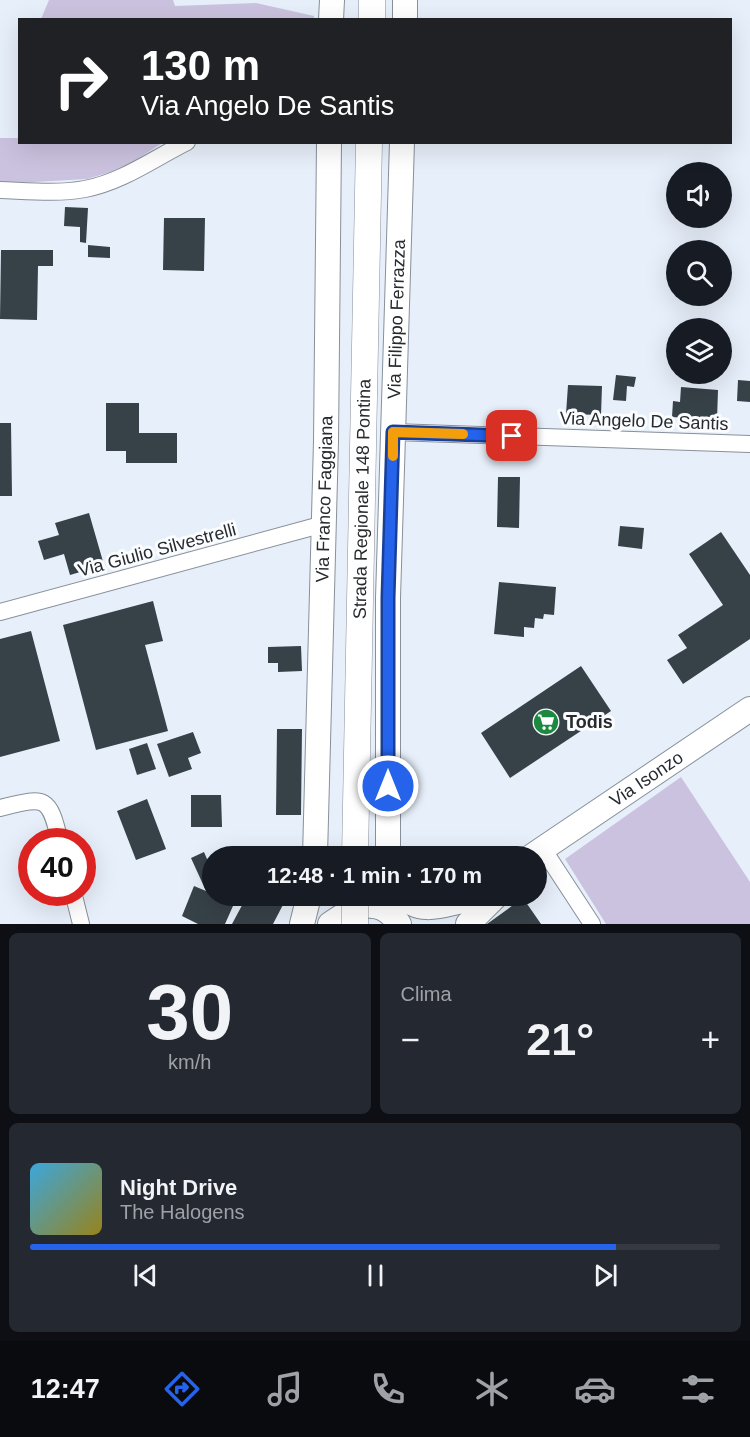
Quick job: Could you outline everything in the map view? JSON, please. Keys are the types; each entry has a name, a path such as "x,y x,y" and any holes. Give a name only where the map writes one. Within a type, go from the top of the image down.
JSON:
{"main road":[{"path":"372,0 372,18"},
{"name":"Strada Regionale 148 Pontina","path":"355,846 369,144"},
{"path":"355,906 355,924"}],"street":[{"path":"331,18 332,0"},
{"path":"405,0 405,18"},
{"path":"0,190 67,191 98,186 183,144"},
{"name":"Via Franco Faggiana","path":"315,846 324,524 329,144"},
{"name":"Via Filippo Ferrazza","path":"388,846 388,598 402,144"},
{"name":"Via Angelo De Santis","path":"393,432 750,444"},
{"name":"Via Giulio Silvestrelli","path":"0,612 324,524"},
{"name":"Via Isonzo","path":"547,847 750,709"},
{"path":"0,808 29,801 40,801 45,803 53,814 56,828"},
{"path":"547,867 592,924"},
{"path":"330,924 348,912 366,906 397,912 415,905 423,908 440,907 467,913"},
{"path":"76,906 81,924"},
{"path":"302,924 306,906"},
{"path":"314,906 314,924"},
{"path":"423,924 439,917 467,913"}],"shaded area":[{"path":"49,0 173,0 175,6 256,3 314,16 314,18 41,18"},
{"path":"0,138 18,138 18,144 160,144 124,168 87,179 0,184"},
{"path":"681,777 750,882 750,924 606,924 565,859"}],"building":[{"path":"65,207 88,208 86,243 80,242 80,227 64,226"},
{"path":"164,218 205,218 204,271 163,270"},
{"path":"88,245 110,247 110,258 88,257"},
{"path":"1,250 53,250 53,266 38,266 37,320 0,319"},
{"path":"616,375 636,377 634,387 627,386 626,401 613,400"},
{"path":"738,380 750,381 750,402 737,401"},
{"path":"568,385 602,386 601,415 566,414"},
{"path":"681,387 718,390 717,420 672,417 673,401 680,402"},
{"path":"106,403 139,403 139,433 177,433 177,463 126,463 126,451 106,451"},
{"path":"0,423 11,423 12,496 0,496"},
{"path":"498,477 520,477 519,528 497,527"},
{"path":"89,513 104,565 70,575 64,554 44,560 38,541 59,535 55,523"},
{"path":"620,526 644,528 642,549 618,546"},
{"path":"721,532 750,575 750,639 683,684 667,660 687,648 678,635 723,605 689,554"},
{"path":"499,582 556,587 554,615 544,614 543,619 535,618 534,628 524,627 524,637 494,634"},
{"path":"153,601 163,641 145,645 168,731 96,750 63,625"},
{"path":"31,631 60,741 0,757 0,639"},
{"path":"301,646 302,671 278,672 278,663 268,663 268,647"},
{"name":"Todis","path":"581,666 611,711 510,778 481,733"},
{"path":"277,729 302,729 301,815 276,815"},
{"path":"193,732 201,753 188,758 192,769 169,777 157,744"},
{"path":"147,743 156,769 137,775 129,749"},
{"path":"191,795 221,795 222,827 191,827"},
{"path":"147,799 166,849 136,860 117,811"},
{"path":"202,853 202,882 191,858"},
{"path":"194,886 202,889 202,906 233,906 225,924 198,924 182,916"},
{"path":"242,906 282,906 273,924 232,924"},
{"path":"512,906 529,906 541,924 487,924"}],"slow traffic":[{"path":"393,456 393,432 463,434"}],"place":[{"name":"Todis","path":"546,722"}],"route":[{"path":"388,786 388,598 393,432 512,436"}]}
